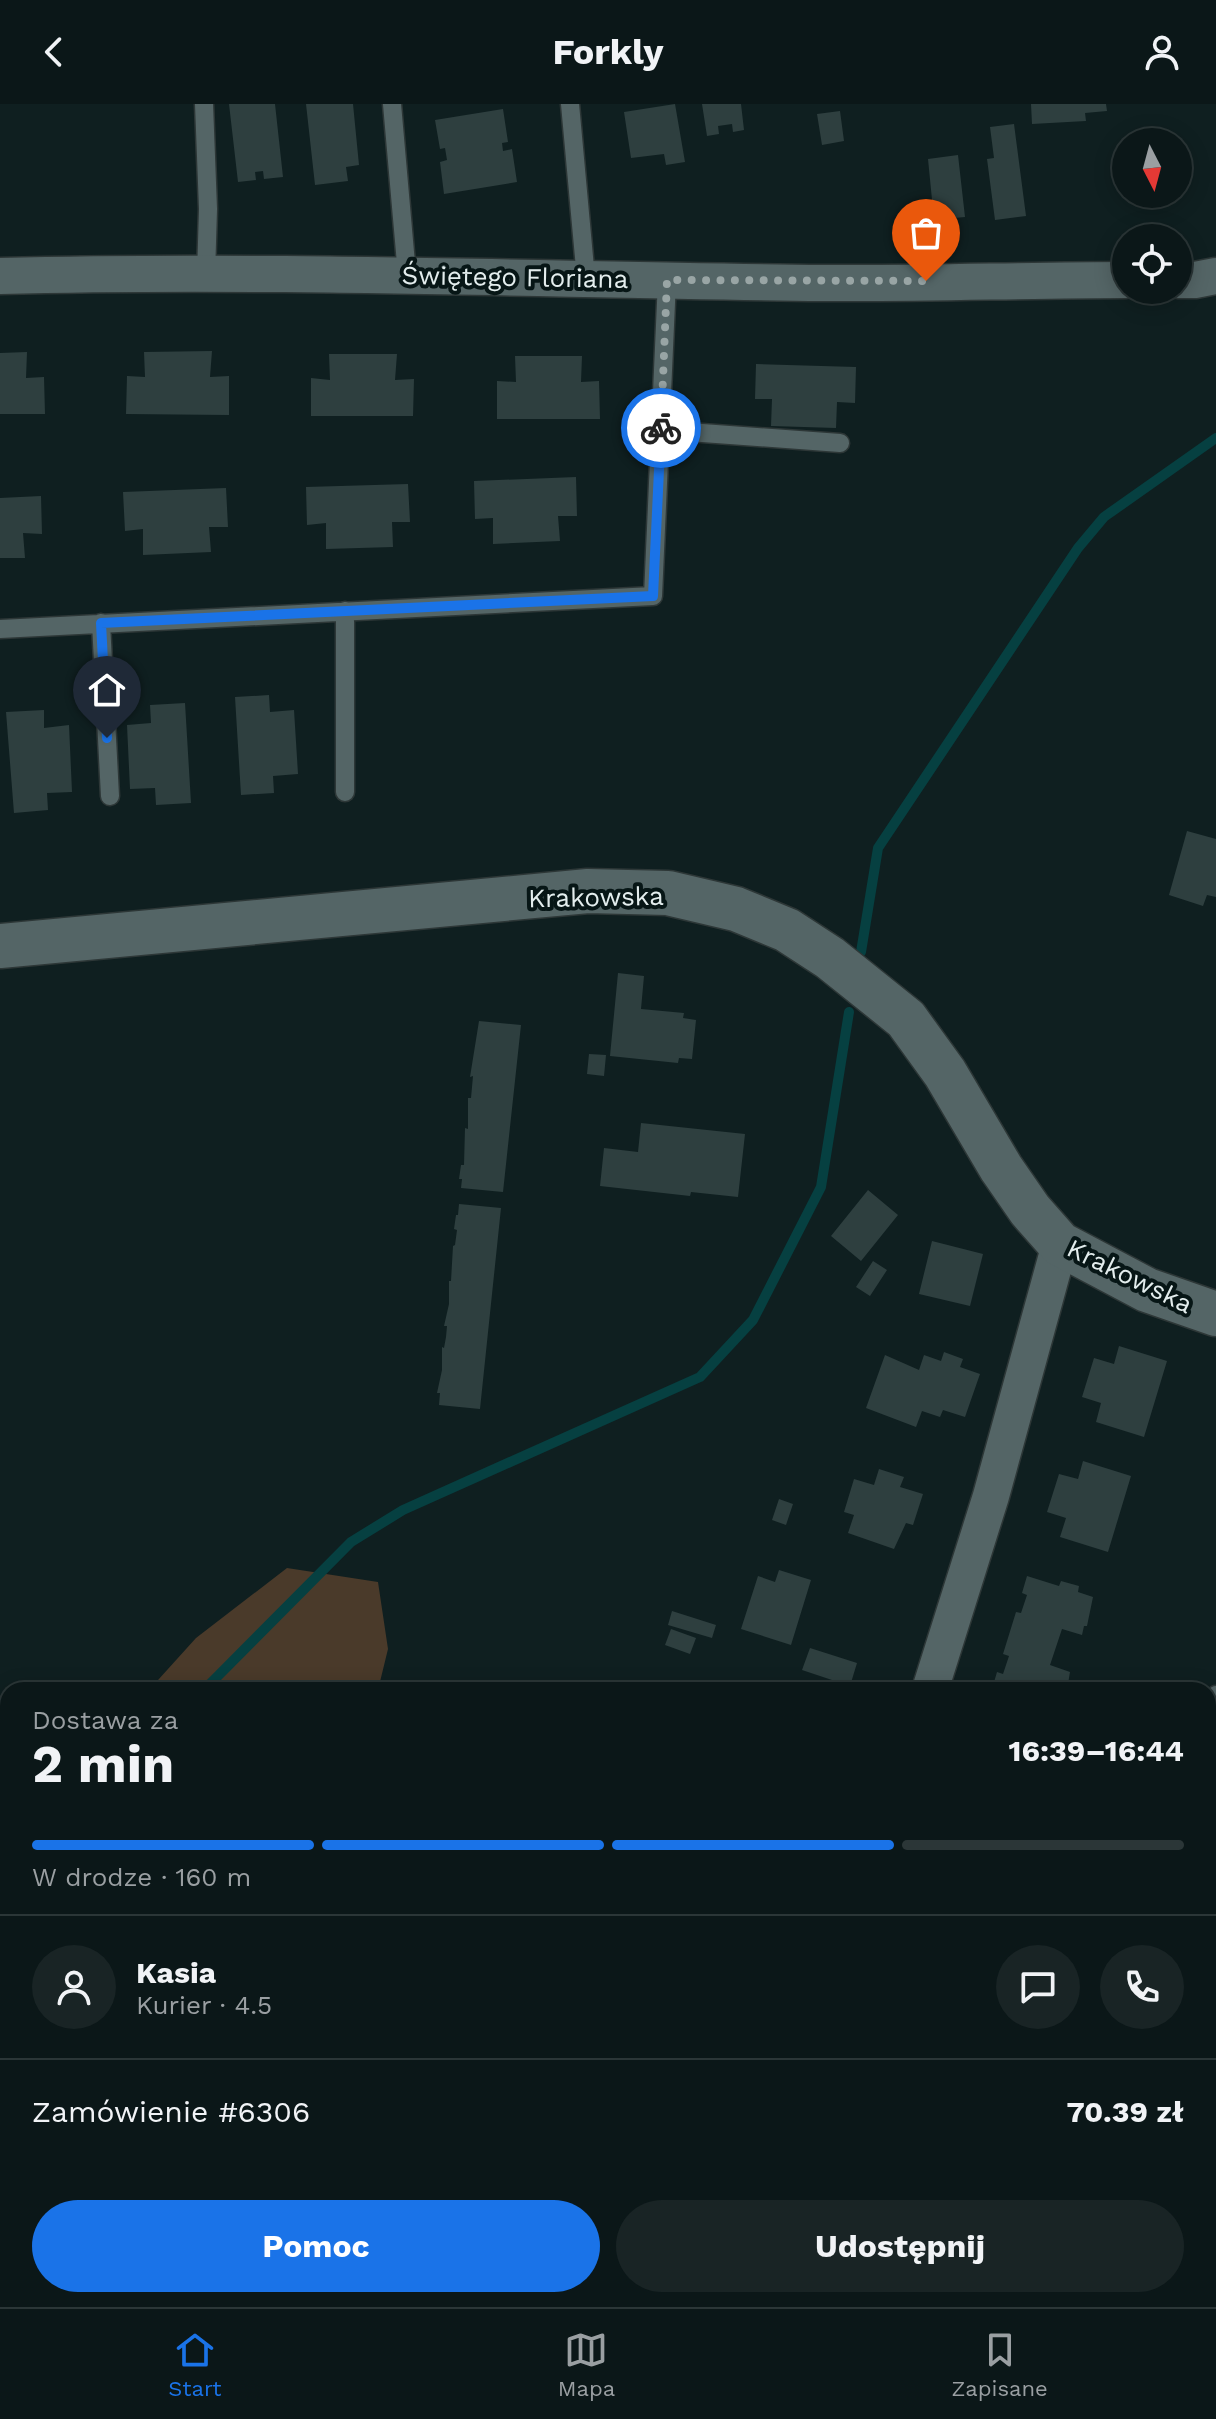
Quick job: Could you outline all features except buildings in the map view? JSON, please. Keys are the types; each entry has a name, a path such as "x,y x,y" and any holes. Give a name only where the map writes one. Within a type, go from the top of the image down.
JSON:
{"street":[{"name":"Świętego Floriana","path":"0,276 407,275 826,283 1112,280"},
{"path":"1192,280 1216,276"},
{"name":"Krakowska","path":"0,946 588,891 668,893 736,909 787,930 830,958 906,1019 945,1073 1001,1168 1030,1210 1060,1244 1147,1290 1216,1314"},
{"path":"933,1682 991,1496 1060,1244"}],"lane":[{"path":"204,104 208,209 206,275"},
{"path":"392,104 407,275"},
{"path":"570,104 586,279"},
{"path":"0,629 653,596 667,280"},
{"path":"661,430 840,443"},
{"path":"345,611 345,792"},
{"path":"101,623 110,796"}],"shaded area":[{"path":"287,1568 378,1582 388,1649 380,1682 156,1682 196,1638"}],"waterway":[{"path":"861,952 878,848 1078,548 1104,517 1216,438"},
{"path":"212,1682 351,1542 403,1510 700,1377 753,1320 821,1187 849,1012"}],"way so far":[{"path":"661,428 667,280 926,281"}],"route":[{"path":"107,738 101,623 653,596 661,428"}]}
